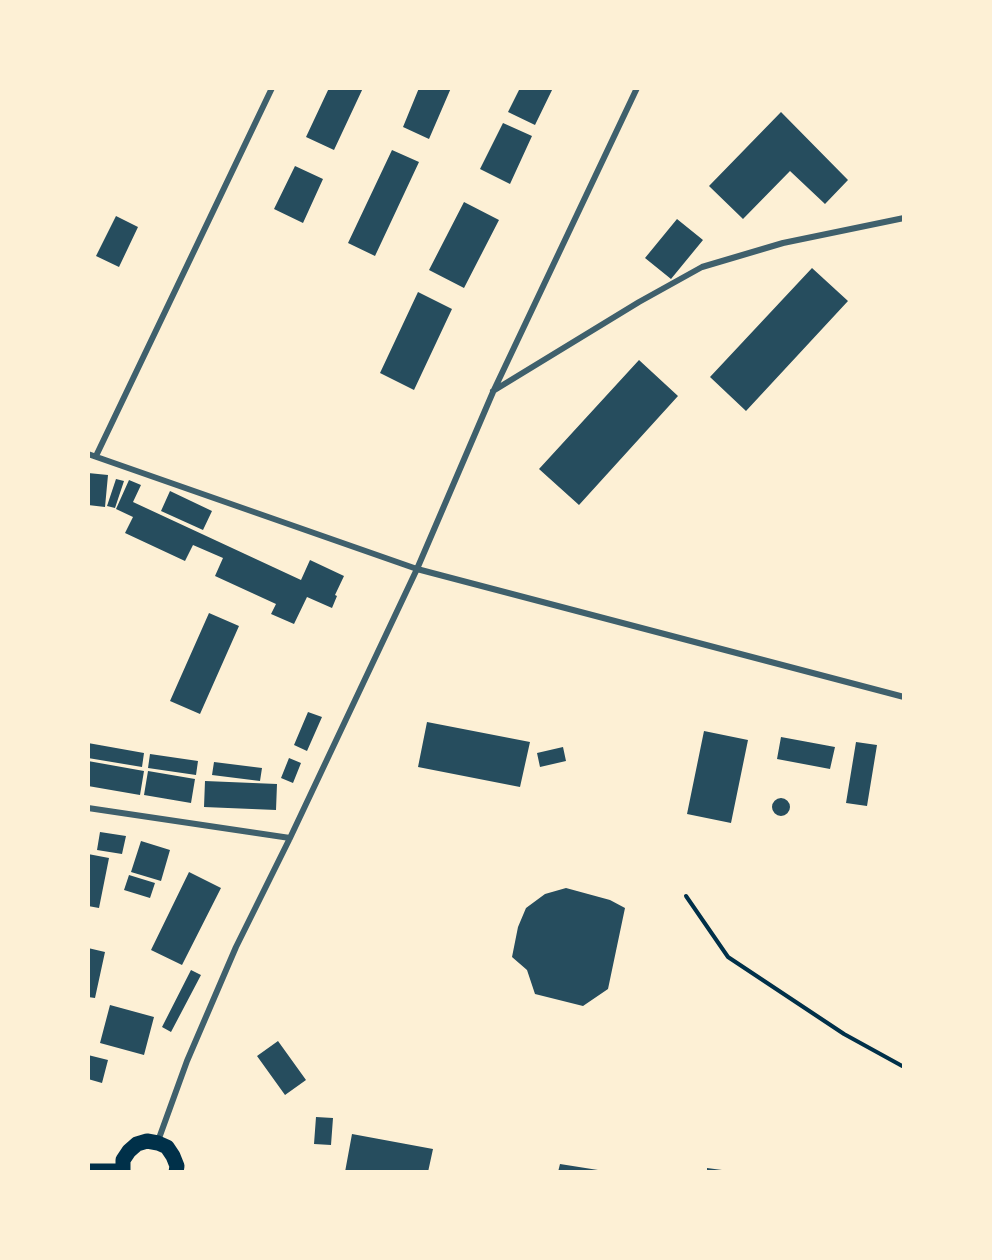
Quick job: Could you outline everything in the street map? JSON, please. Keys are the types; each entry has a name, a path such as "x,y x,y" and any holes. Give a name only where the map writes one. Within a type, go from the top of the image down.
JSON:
{"main road":[{"path":"88,1171 122,1171 123,1160 129,1151 137,1144 147,1141 167,1147 177,1166 176,1172"}],"street":[{"path":"96,456 272,88"},
{"path":"158,1143 187,1061 236,946 291,838 417,569 493,392 637,88"},
{"path":"493,392 639,302 702,267 783,243 903,218"},
{"path":"88,454 417,569 903,697"},
{"path":"88,808 291,838"}],"path":[{"path":"686,896 729,957 844,1034 903,1066"}],"building":[{"path":"329,88 363,88 334,150 306,137"},
{"path":"419,88 451,88 429,139 403,127"},
{"path":"520,88 553,88 535,125 508,112"},
{"path":"781,112 848,180 825,204 790,171 743,219 709,186"},
{"path":"503,123 532,136 510,184 480,169"},
{"path":"392,150 419,162 375,256 348,243"},
{"path":"295,166 323,179 303,223 274,209"},
{"path":"464,202 499,220 464,288 429,270"},
{"path":"116,216 138,227 119,267 96,256"},
{"path":"677,219 703,240 671,279 645,258"},
{"path":"812,268 848,301 746,411 710,377"},
{"path":"418,292 452,309 414,390 380,373"},
{"path":"639,360 678,396 579,505 539,469"},
{"path":"88,473 108,475 105,507 88,505"},
{"path":"116,479 124,481 115,508 107,506"},
{"path":"129,480 141,485 133,502 301,580 310,560 344,576 332,608 307,597 294,624 271,614 276,604 215,576 223,558 193,545 185,561 125,533 133,517 116,509"},
{"path":"170,491 212,511 203,530 161,511"},
{"path":"209,613 239,626 200,714 170,701"},
{"path":"308,712 322,717 307,751 294,745"},
{"path":"427,722 530,742 520,787 418,767"},
{"path":"704,731 748,740 731,823 687,814"},
{"path":"781,737 835,747 830,769 777,759"},
{"path":"856,742 877,745 867,806 846,803"},
{"path":"88,743 144,753 142,767 88,758"},
{"path":"563,747 566,761 540,767 537,753"},
{"path":"150,754 198,761 196,775 148,768"},
{"path":"289,758 301,763 293,783 281,778"},
{"path":"88,761 144,771 140,795 88,786"},
{"path":"214,762 262,768 260,781 212,775"},
{"path":"148,771 195,779 191,803 144,795"},
{"path":"205,781 277,784 276,810 204,807"},
{"path":"777,798 785,798 790,803 788,814 777,816 772,811 772,803"},
{"path":"100,832 126,836 122,854 97,850"},
{"path":"141,841 170,850 161,881 131,872"},
{"path":"88,854 109,858 99,908 88,906"},
{"path":"189,872 221,888 182,965 151,950"},
{"path":"129,875 155,883 150,898 124,890"},
{"path":"566,888 610,900 625,908 608,989 583,1006 535,994 527,970 512,957 518,927 526,908 545,894"},
{"path":"88,948 105,952 95,998 88,997"},
{"path":"191,970 201,975 171,1032 162,1027"},
{"path":"110,1005 154,1017 144,1055 100,1043"},
{"path":"278,1041 306,1080 285,1095 257,1056"},
{"path":"88,1055 108,1060 102,1083 88,1079"},
{"path":"316,1117 333,1118 331,1145 314,1144"},
{"path":"352,1134 433,1149 428,1172 345,1172"},
{"path":"560,1164 598,1170 598,1172 558,1172"},
{"path":"707,1168 722,1170 722,1172 707,1172"}]}
